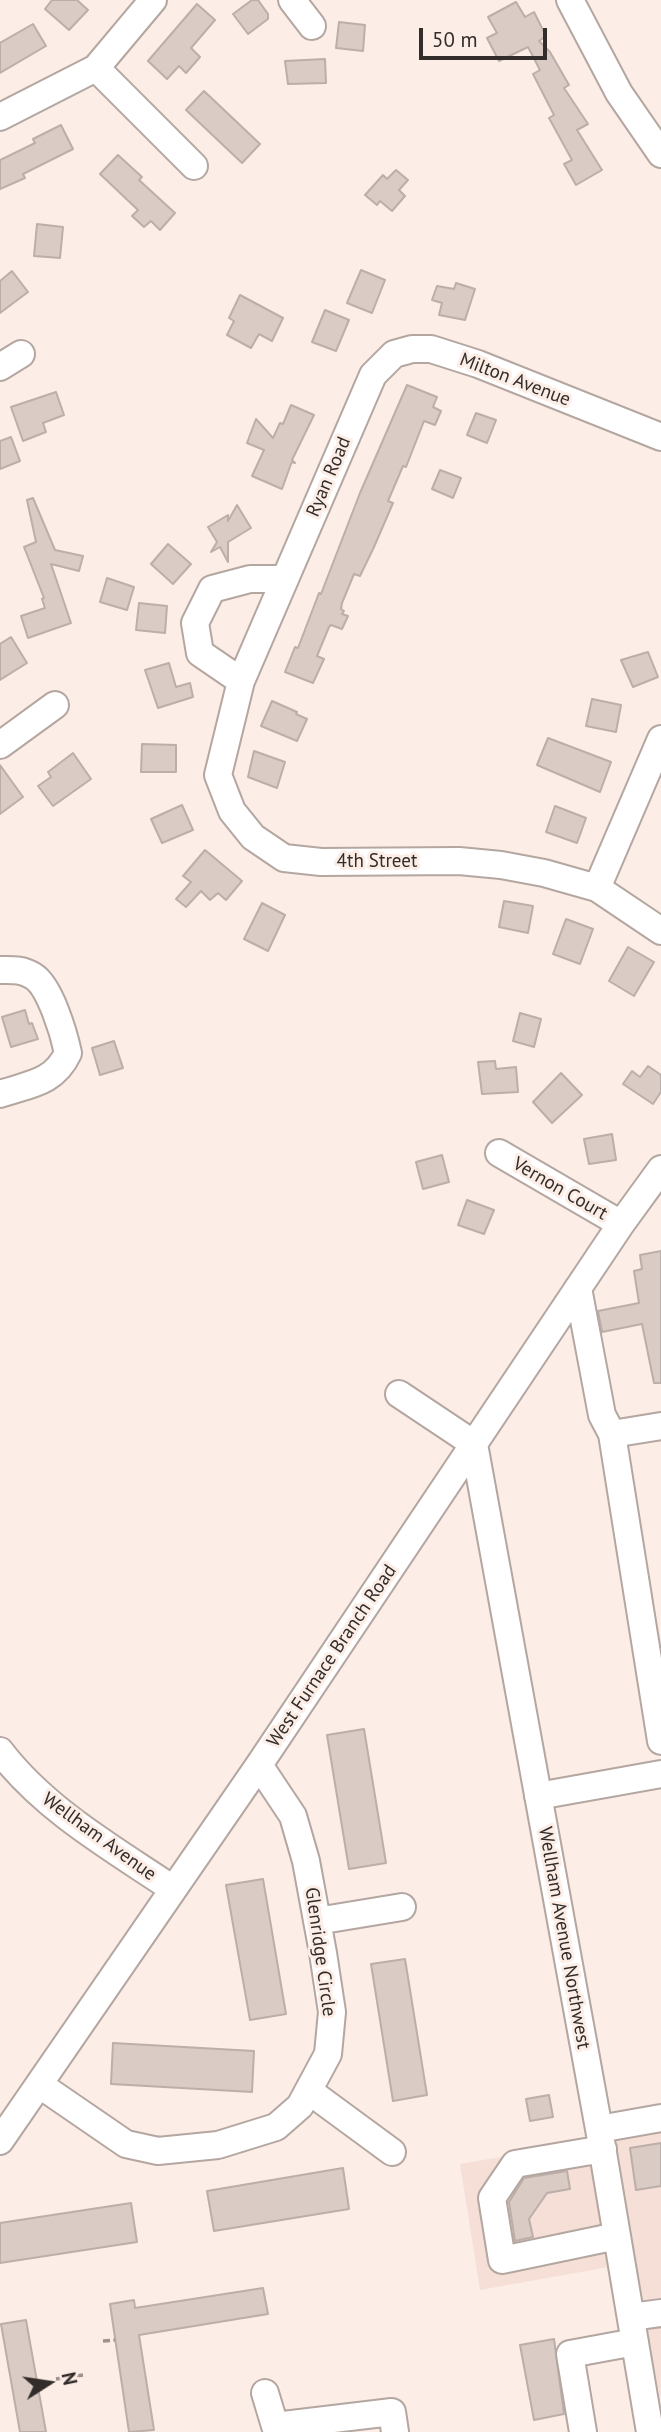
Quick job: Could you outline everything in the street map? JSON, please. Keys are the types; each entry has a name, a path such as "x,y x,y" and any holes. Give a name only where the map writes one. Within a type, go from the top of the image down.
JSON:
{"street":[{"path":"0,117 96,68 153,0"},
{"path":"292,0 312,26"},
{"path":"570,0 619,93 661,155"},
{"path":"96,68 194,166"},
{"name":"Milton Avenue","path":"373,375 394,354 412,349 432,349 478,364 661,437"},
{"name":"Ryan Road","path":"241,681 373,375"},
{"path":"241,681 200,653 195,623 212,589 250,579 285,579"},
{"name":"4th Street","path":"241,681 218,775 232,811 253,837 284,858 321,862 459,861 544,873 597,888 661,931"},
{"path":"0,745 55,705"},
{"path":"597,888 661,739"},
{"path":"0,970 18,969 42,983 64,1035 68,1053 56,1072 41,1081 0,1094"},
{"name":"Vernon Court","path":"499,1153 621,1224"},
{"name":"West Furnace Branch Road","path":"0,2141 259,1765 621,1224 661,1169"},
{"path":"578,1288 602,1415 612,1434 661,1741"},
{"path":"400,1394 474,1444"},
{"path":"612,1434 661,1426"},
{"name":"Wellham Avenue Northwest","path":"474,1444 601,2139 650,2432"},
{"name":"Wellham Avenue","path":"0,1751 11,1779 37,1793 75,1823 173,1889"},
{"name":"Glenridge Circle","path":"40,2085 126,2144 158,2151 218,2145 276,2127 300,2106 328,2054 331,2012 306,1861 293,1816 259,1765"},
{"path":"538,1796 661,1774"},
{"path":"317,1921 402,1907"},
{"path":"309,2091 392,2152"},
{"path":"617,2236 502,2260 492,2198 515,2164 661,2118"},
{"path":"583,2432 570,2354 633,2330 661,2312"},
{"path":"265,2393 275,2426 392,2412 395,2432"}],"path":[{"path":"103,2341 115,2340"},
{"path":"56,2379 83,2375"}],"shaded area":[{"path":"661,2130 661,2400 631,2263 480,2290 460,2164"}],"building":[{"path":"52,0 77,0 88,10 69,30 45,9"},
{"path":"252,0 258,0 268,14 268,19 248,34 233,14"},
{"path":"516,2 525,17 534,12 546,36 539,41 550,52 569,85 564,88 588,124 577,130 602,170 576,185 564,164 572,160 549,118 554,115 533,74 540,70 528,47 499,61 487,38 497,33 488,17"},
{"path":"197,4 215,20 191,48 200,57 186,73 179,66 167,79 148,61"},
{"path":"339,22 365,25 363,51 336,48"},
{"path":"33,24 46,46 0,73 0,43"},
{"path":"325,59 326,83 288,84 285,61"},
{"path":"204,91 260,144 242,163 186,110"},
{"path":"61,125 73,149 23,174 25,178 0,189 0,160 35,143 33,139"},
{"path":"118,155 142,177 139,180 175,213 160,230 151,221 144,227 132,216 138,210 100,174"},
{"path":"396,170 408,180 399,190 405,196 392,211 380,201 377,205 365,195 383,175 387,179"},
{"path":"37,224 63,227 60,258 34,256"},
{"path":"361,270 385,280 372,313 347,303"},
{"path":"12,271 28,292 0,313 0,281"},
{"path":"456,283 475,289 465,320 439,315 442,303 432,300 437,286 454,289"},
{"path":"240,295 283,318 272,341 259,334 251,348 227,335 234,321 229,318"},
{"path":"325,310 349,320 336,351 312,342"},
{"path":"407,385 437,397 433,407 441,411 435,425 424,421 406,467 403,466 388,501 393,503 374,547 360,576 354,574 342,603 342,614 348,616 342,629 331,625 329,627 317,656 324,659 313,683 285,672 295,647 298,648 319,593 321,594 360,493"},
{"path":"56,392 64,415 43,423 46,432 23,441 11,407"},
{"path":"291,405 314,415 292,460 295,463 291,464 282,489 252,476 264,450 247,443 256,419 273,438"},
{"path":"476,413 496,420 487,443 467,435"},
{"path":"11,437 20,461 0,469 0,441"},
{"path":"440,470 461,478 453,498 432,489"},
{"path":"33,498 55,550 83,556 79,571 51,564 71,623 28,638 21,616 45,608 44,598 24,547 36,542 27,500"},
{"path":"237,505 251,528 228,542 228,562 220,547 211,552 217,542 208,527 228,515 228,521"},
{"path":"168,544 191,564 173,584 151,564"},
{"path":"107,578 134,587 127,610 100,602"},
{"path":"139,603 167,606 165,633 136,630"},
{"path":"11,637 27,663 0,680 0,644"},
{"path":"648,652 658,677 633,687 621,660"},
{"path":"169,663 176,687 190,683 193,697 158,708 145,670"},
{"path":"592,699 621,705 616,732 586,726"},
{"path":"272,701 307,719 297,741 261,726"},
{"path":"548,738 611,762 600,792 537,765"},
{"path":"142,744 176,745 176,772 141,772"},
{"path":"254,751 285,762 277,788 248,777"},
{"path":"73,753 91,779 53,806 38,786 51,777 48,772"},
{"path":"0,765 23,797 0,814"},
{"path":"182,805 193,830 162,843 151,819"},
{"path":"555,806 586,818 577,843 546,832"},
{"path":"205,850 242,881 226,900 218,893 210,900 201,891 186,907 176,899 191,882 183,876"},
{"path":"504,901 533,906 528,933 499,927"},
{"path":"262,903 285,915 268,951 244,939"},
{"path":"566,919 593,929 580,964 553,954"},
{"path":"628,947 654,962 634,996 609,981"},
{"path":"25,1010 38,1039 11,1047 2,1017"},
{"path":"520,1013 541,1019 534,1047 513,1041"},
{"path":"114,1041 123,1068 100,1075 92,1048"},
{"path":"495,1061 496,1069 516,1067 518,1092 482,1094 478,1062"},
{"path":"648,1066 661,1075 661,1092 653,1104 623,1084 632,1071 640,1077"},
{"path":"561,1073 582,1095 552,1123 533,1102"},
{"path":"612,1134 616,1160 589,1164 584,1139"},
{"path":"442,1155 449,1182 423,1189 416,1162"},
{"path":"467,1200 494,1210 484,1234 458,1225"},
{"path":"661,1251 661,1383 654,1383 642,1324 602,1332 598,1311 639,1303 634,1271 642,1269 640,1255"},
{"path":"364,1729 386,1863 349,1869 327,1735"},
{"path":"263,1879 286,2014 250,2020 226,1885"},
{"path":"405,1959 427,2095 393,2101 371,1964"},
{"path":"113,2043 254,2051 252,2092 111,2084"},
{"path":"549,2095 553,2117 530,2121 526,2099"},
{"path":"661,2143 661,2186 636,2190 630,2148"},
{"path":"343,2168 349,2209 214,2231 207,2191"},
{"path":"567,2171 570,2189 547,2193 529,2219 533,2237 515,2241 509,2202 524,2178"},
{"path":"131,2203 137,2242 0,2263 0,2223"},
{"path":"263,2288 268,2314 139,2335 154,2430 129,2432 110,2304 134,2300 135,2308"},
{"path":"26,2320 46,2432 20,2432 1,2324"},
{"path":"554,2339 564,2414 534,2420 520,2345"}]}
